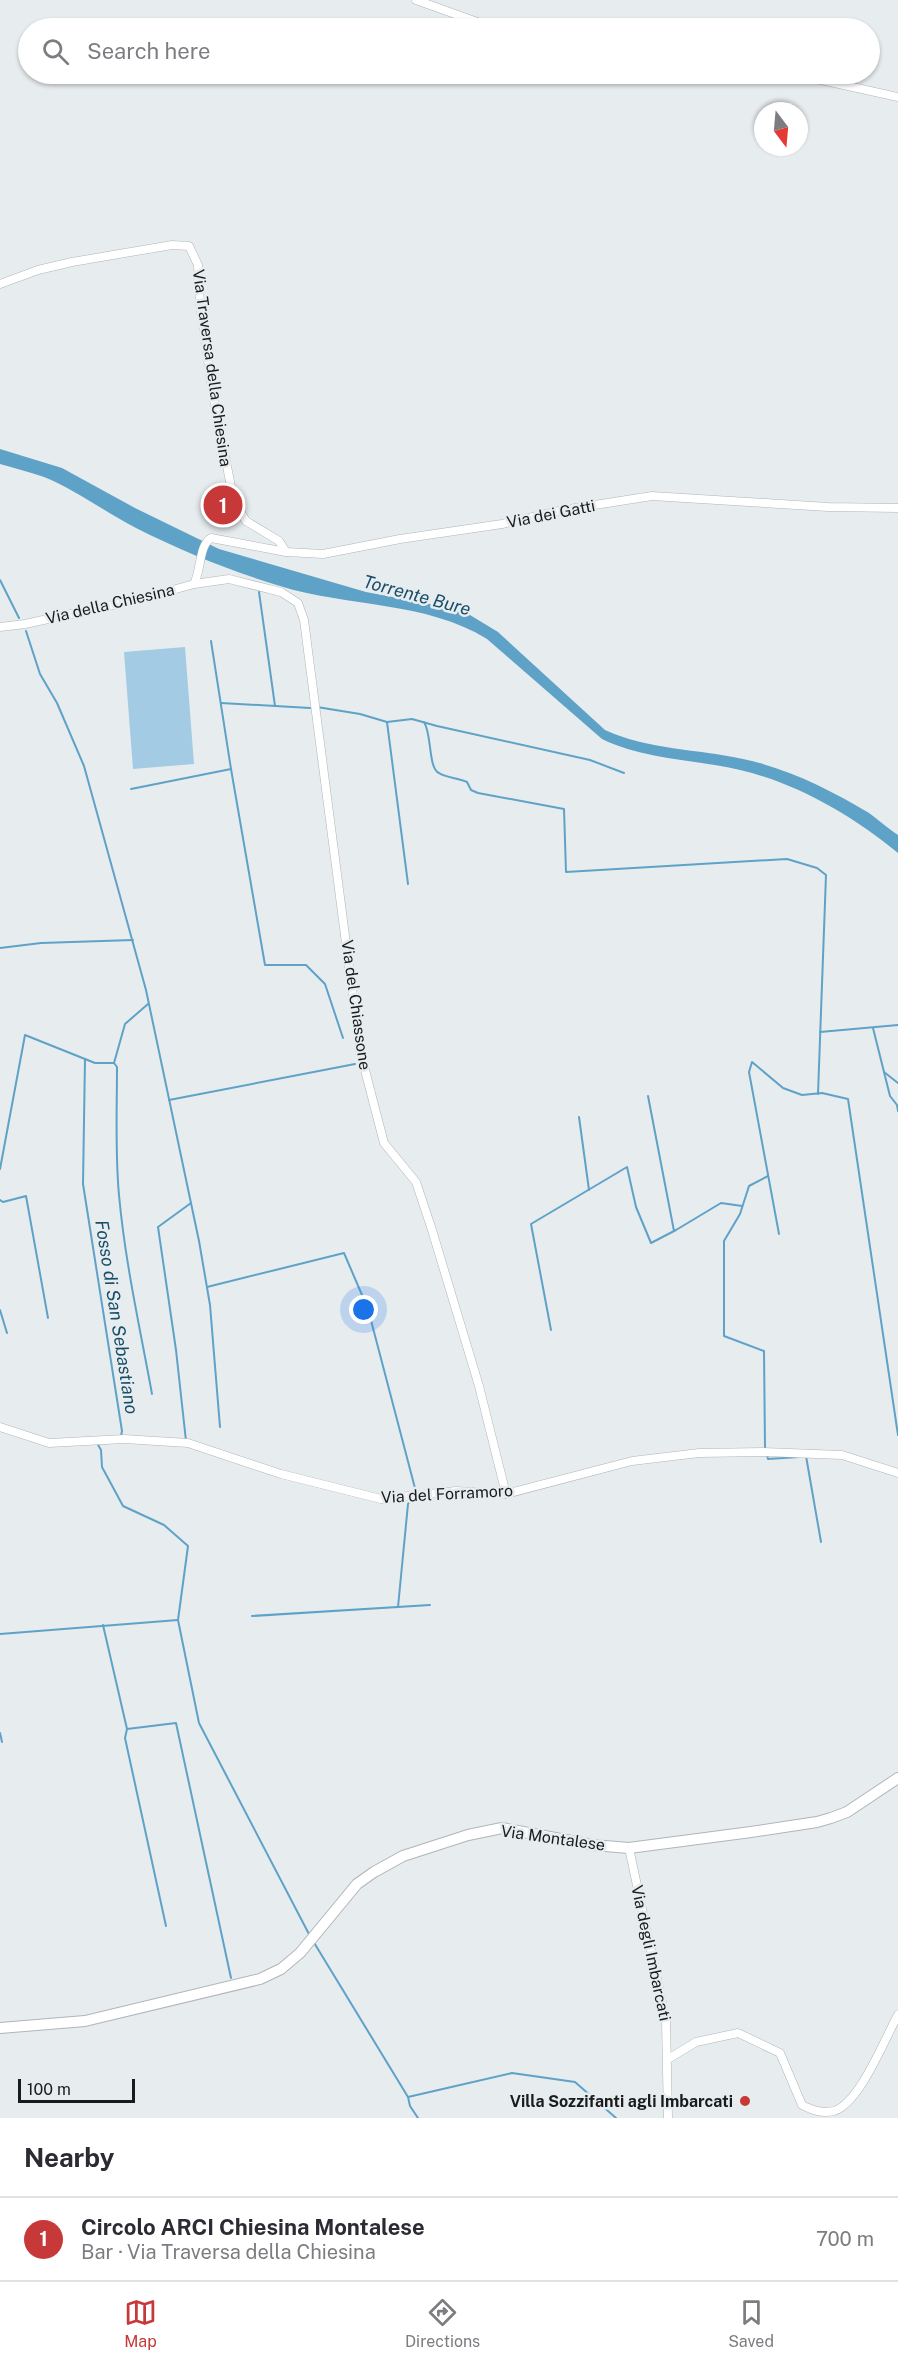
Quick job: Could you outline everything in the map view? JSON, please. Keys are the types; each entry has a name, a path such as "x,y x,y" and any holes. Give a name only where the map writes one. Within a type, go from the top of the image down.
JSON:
{"main road":[{"name":"Via Montalese","path":"0,2028 85,2021 260,1978 281,1969 300,1953 357,1884 374,1872 403,1856 468,1835 502,1828 593,1845 629,1848 817,1822 847,1812 898,1778"}],"street":[{"path":"416,0 466,18"},
{"path":"839,84 898,97"},
{"name":"Via Traversa della Chiesina","path":"0,284 38,270 72,262 172,245 189,246 198,265 200,304 213,395 231,494 246,521 276,539 286,552"},
{"name":"Via dei Gatti","path":"206,542 216,538 286,552 323,554 400,538 502,524 563,510 652,496 828,507 898,508"},
{"name":"Via della Chiesina","path":"0,627 25,624 140,599 194,584 206,542"},
{"name":"Via del Chiassone","path":"194,584 229,579 281,592 298,603 304,620 360,1051 384,1143 416,1182 432,1230 479,1386 507,1494"},
{"name":"Via del Forramoro","path":"0,1427 49,1443 124,1439 188,1443 281,1474 381,1499 456,1491 507,1494 632,1461 699,1453 763,1452 842,1455 898,1473"},
{"name":"Via degli Imbarcati","path":"629,1848 666,2021 668,2118"},
{"path":"668,2059 696,2042 738,2033 780,2053 802,2105 816,2112 834,2111 848,2102 861,2083 898,2014"}],"shaded area":[{"path":"0,449 62,468 135,508 219,549 366,592 430,604 470,615 498,632 605,730 638,742 743,759 792,774 839,796 873,816 898,835 898,853 881,839 824,802 782,783 723,766 635,751 602,739 487,639 463,627 412,611 306,593 225,567 136,528 56,482 0,464"},
{"path":"185,647 194,764 133,769 124,652"}],"waterway":[{"path":"0,580 19,618"},
{"path":"259,592 275,706"},
{"path":"26,631 40,674 57,703 84,766 146,990 199,1241 210,1305 220,1427"},
{"path":"211,641 265,965 306,965 325,984 343,1038"},
{"path":"221,703 310,708"},
{"path":"317,707 360,714 387,722 412,719 590,760 624,773"},
{"path":"387,722 408,884"},
{"path":"424,722 433,765 439,773 467,782 471,790 478,793 564,809 566,872 787,859 817,868 826,875 818,1094"},
{"path":"131,789 231,769"},
{"path":"0,948 41,943 133,940"},
{"name":"Fosso di San Sebastiano","path":"114,1063 125,1024 148,1004"},
{"path":"820,1032 898,1025"},
{"path":"873,1028 890,1096 897,1105 898,1111"},
{"path":"0,1169 25,1035 95,1063 114,1063"},
{"name":"Fosso di San Sebastiano","path":"85,1059 83,1184 121,1436"},
{"path":"779,1234 749,1072 752,1062 783,1088 802,1095 822,1093 848,1099 898,1435"},
{"path":"114,1063 117,1067 116,1131 119,1195 133,1295 152,1394"},
{"path":"169,1100 355,1064"},
{"path":"884,1072 898,1083"},
{"path":"648,1096 674,1231"},
{"path":"579,1117 589,1190"},
{"path":"551,1330 531,1224 627,1167 636,1207 651,1243 721,1203 742,1206"},
{"path":"768,1176 749,1186 740,1214 724,1241 724,1336 764,1351 765,1447 768,1459 799,1457"},
{"path":"0,1200 3,1202 26,1196 48,1318"},
{"path":"186,1441 176,1350 158,1227 191,1203"},
{"path":"207,1287 344,1253 368,1309 415,1494"},
{"path":"0,1310 7,1333"},
{"path":"97,1443 101,1450 102,1467 123,1506 164,1525 188,1546 178,1620 199,1723 310,1936"},
{"path":"804,1456 806,1456 821,1542"},
{"path":"398,1607 408,1504 412,1498"},
{"path":"252,1616 430,1605"},
{"path":"0,1634 178,1620"},
{"path":"103,1625 127,1729 125,1738 166,1926"},
{"path":"127,1729 176,1723 231,1978"},
{"path":"0,1733 2,1742"},
{"path":"313,1941 408,2097 410,2106 418,2118"},
{"path":"408,2097 512,2073 575,2082 616,2118"}],"place":[{"name":"Circolo ARCI Chiesina Montalese","path":"223,505"},
{"name":"Villa Sozzifanti agli Imbarcati","path":"745,2101"}],"water label":[{"name":"Torrente Bure","path":"417,595"}]}
